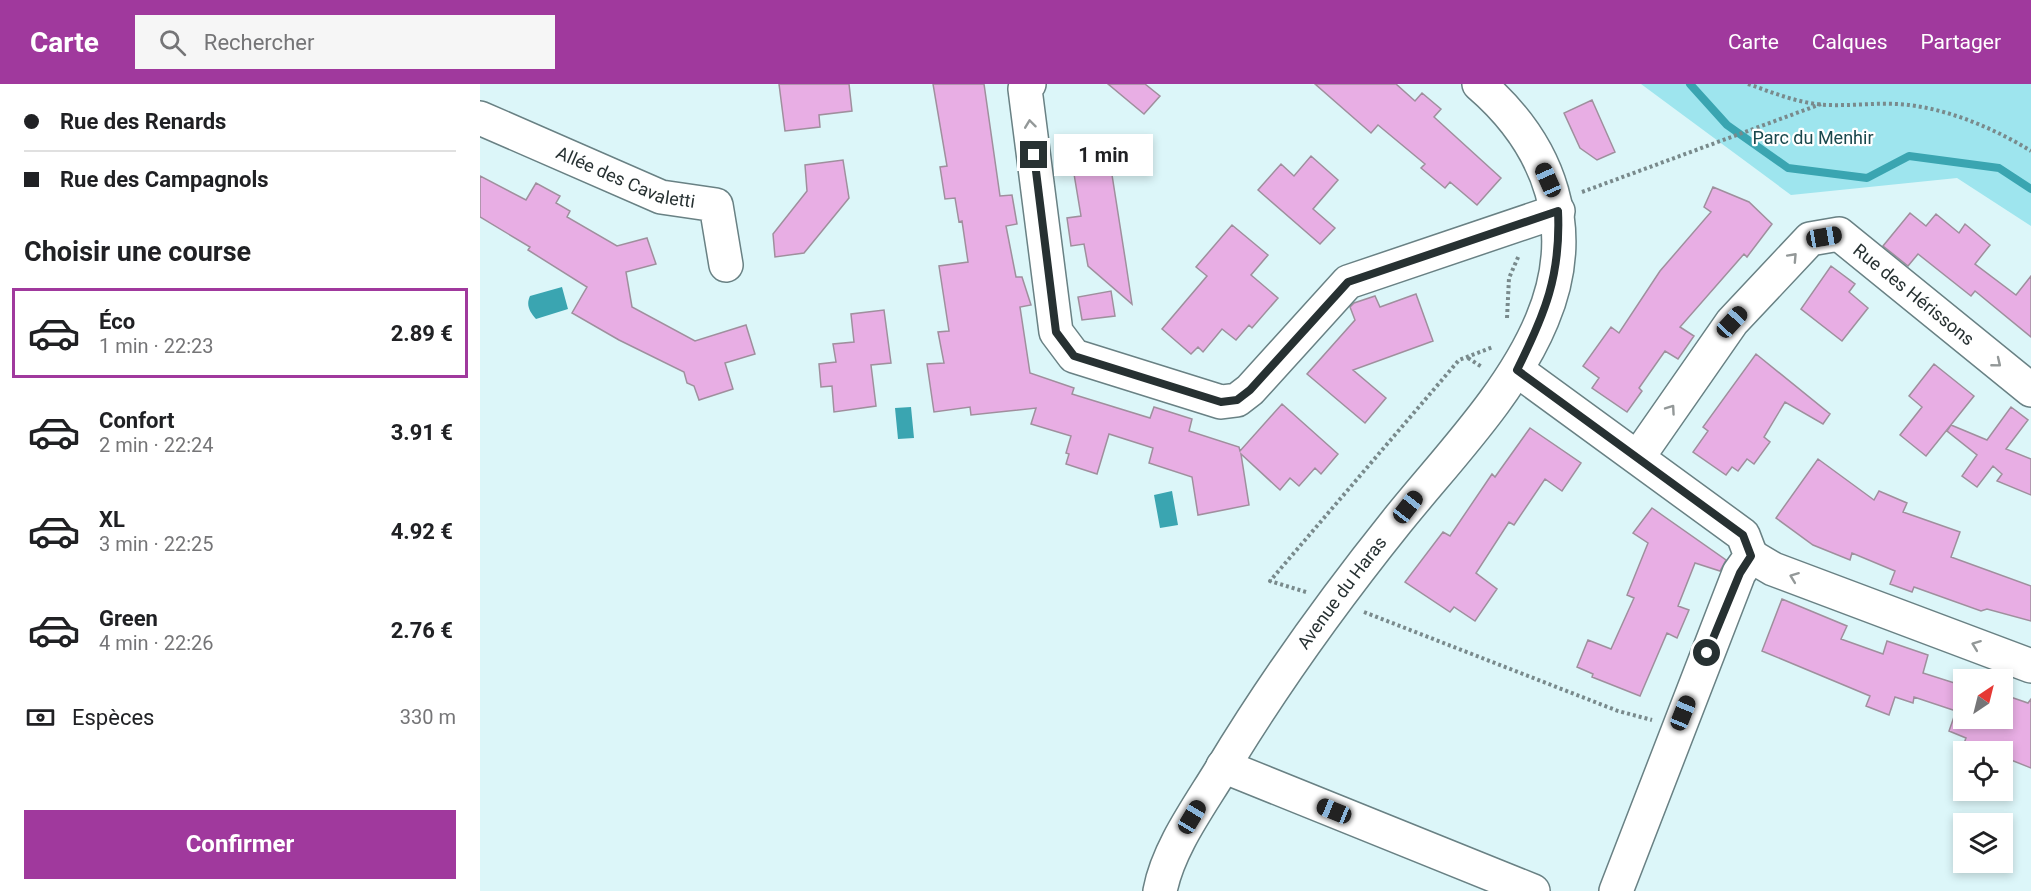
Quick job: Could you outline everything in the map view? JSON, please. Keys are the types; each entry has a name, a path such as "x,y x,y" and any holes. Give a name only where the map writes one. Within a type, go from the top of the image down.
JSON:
{"street":[{"path":"1029,84 1025,88 1056,332 1074,356 1221,402 1237,400 1250,390 1348,282 1527,220 1556,203"},
{"name":"Avenue du Haras","path":"1160,891 1163,876 1188,827 1275,681 1334,600 1517,370 1543,319 1556,270 1560,239 1556,203 1534,148 1492,96 1479,84"},
{"name":"Allée des Cavaletti","path":"480,118 661,197 716,205 726,265"},
{"name":"Rue des Hérissons","path":"1638,457 1732,322 1810,239 1839,234 2031,390"},
{"path":"1517,370 1743,535 1751,556 1773,569 2031,666"},
{"path":"1616,891 1740,573 1751,556"},
{"path":"1223,766 1533,891"}],"path":[{"path":"1748,84 1790,99 1821,104 1882,102 1917,106 1951,114 2016,142 2031,151"},
{"path":"1556,203 1568,191 1575,195 1821,104"},
{"path":"1506,326 1509,278 1516,259 1534,237 1527,220"},
{"path":"1497,345 1487,351 1459,360 1270,581 1334,600 1618,711 1679,727"}],"green space":[{"name":"Parc du Menhir","path":"1641,84 2031,84 2031,226 1957,178 1791,195"}],"shaded area":[{"path":"562,287 568,309 536,319 529,308 530,296"},
{"path":"911,407 914,438 898,439 895,408"},
{"path":"1172,491 1178,525 1160,528 1154,495"}],"building":[{"path":"779,84 849,84 852,111 819,115 820,127 785,131"},
{"path":"933,84 984,84 1000,196 1012,195 1017,224 1006,226 1016,277 1022,277 1031,305 1020,307 1030,373 1074,388 1072,394 1150,418 1154,407 1192,419 1189,431 1239,447 1240,451 1282,404 1338,454 1321,474 1315,468 1299,486 1290,478 1280,490 1241,454 1249,505 1198,515 1192,477 1149,463 1153,448 1109,434 1097,474 1066,464 1069,454 1066,453 1071,436 1031,424 1036,408 971,415 970,407 934,412 927,364 944,363 938,332 949,331 939,266 968,262 962,221 959,222 955,198 945,199 940,167 947,166"},
{"path":"1108,84 1145,84 1160,96 1144,114"},
{"path":"1315,84 1396,84 1415,101 1422,93 1441,109 1434,117 1501,178 1477,205 1450,182 1445,188 1421,168 1425,164 1378,125 1371,133"},
{"path":"1592,100 1615,152 1597,160 1580,148 1564,113"},
{"path":"1107,143 1132,304 1088,266 1084,244 1071,246 1067,218 1081,216 1072,162 1081,161 1079,145"},
{"path":"1311,156 1338,180 1313,209 1335,228 1320,244 1258,190 1281,164 1294,176"},
{"path":"843,160 849,198 804,253 775,257 773,234 807,191 805,165"},
{"path":"480,176 526,200 536,183 560,196 556,203 570,211 567,217 617,246 647,238 656,264 626,272 632,307 695,341 746,325 755,354 725,363 733,389 699,400 694,386 687,383 684,372 619,340 572,313 587,287 528,250 530,247 480,217"},
{"path":"1713,187 1749,202 1772,224 1747,257 1744,254 1680,327 1694,336 1678,359 1665,351 1639,388 1642,391 1627,412 1592,388 1599,378 1583,366 1611,327 1619,333 1660,271 1711,212 1704,207"},
{"path":"1910,213 1926,226 1936,214 1959,233 1965,224 1990,245 1975,264 2016,295 2031,276 2031,337 1975,291 1971,296 1918,254 1908,266 1883,246"},
{"path":"1232,225 1268,255 1251,275 1278,298 1252,328 1249,325 1236,340 1222,329 1203,352 1198,347 1191,354 1162,329 1207,276 1196,267"},
{"path":"1831,266 1855,284 1849,292 1868,308 1842,341 1801,309"},
{"path":"1111,291 1115,316 1082,320 1078,297"},
{"path":"1416,294 1433,341 1353,370 1386,398 1365,423 1307,374 1355,320 1350,307 1354,303 1375,296 1380,307"},
{"path":"884,310 891,363 871,365 876,406 834,412 832,386 821,387 819,364 836,362 833,344 854,342 851,314"},
{"path":"1756,354 1830,414 1823,424 1785,402 1764,437 1770,442 1754,464 1747,459 1738,471 1732,467 1726,475 1693,452 1708,431 1703,427"},
{"path":"1934,364 1974,396 1926,456 1900,435 1922,407 1909,396"},
{"path":"2011,407 2028,420 2006,449 2031,459 2031,495 1997,481 2002,474 1993,466 1977,487 1962,476 1977,455 1947,431 1951,425 1987,440"},
{"path":"1530,428 1581,463 1562,491 1545,479 1514,525 1509,522 1476,573 1497,589 1475,621 1454,607 1450,612 1405,582 1443,532 1450,536 1492,474 1495,477"},
{"path":"1818,459 1874,500 1879,491 1907,503 1903,512 1960,532 1951,557 2031,586 2031,621 1987,609 1981,611 1914,587 1912,592 1890,584 1895,571 1852,553 1850,560 1813,545 1776,518"},
{"path":"1652,508 1726,560 1720,571 1695,563 1678,606 1689,610 1677,638 1667,633 1640,696 1592,677 1593,674 1577,667 1588,640 1611,649 1634,598 1627,595 1648,543 1633,533"},
{"path":"1782,599 1847,626 1841,639 1883,654 1887,641 1928,655 1923,673 1953,683 1953,710 1914,697 1913,703 1895,697 1889,715 1866,706 1870,696 1762,651"},
{"path":"2013,698 2028,703 2031,699 2031,768 2013,761 2013,741 1965,741 1966,738 1949,731 1953,720 1953,729 2013,729"}],"waterway":[{"path":"1690,84 1727,125 1788,168 1867,178 1909,156 1999,168 2031,189"}],"route":[{"path":"1034,155 1056,332 1074,356 1221,402 1237,400 1250,390 1348,282 1558,211 1560,239 1556,270 1543,319 1517,370 1743,535 1751,556 1740,573 1707,653"}]}
